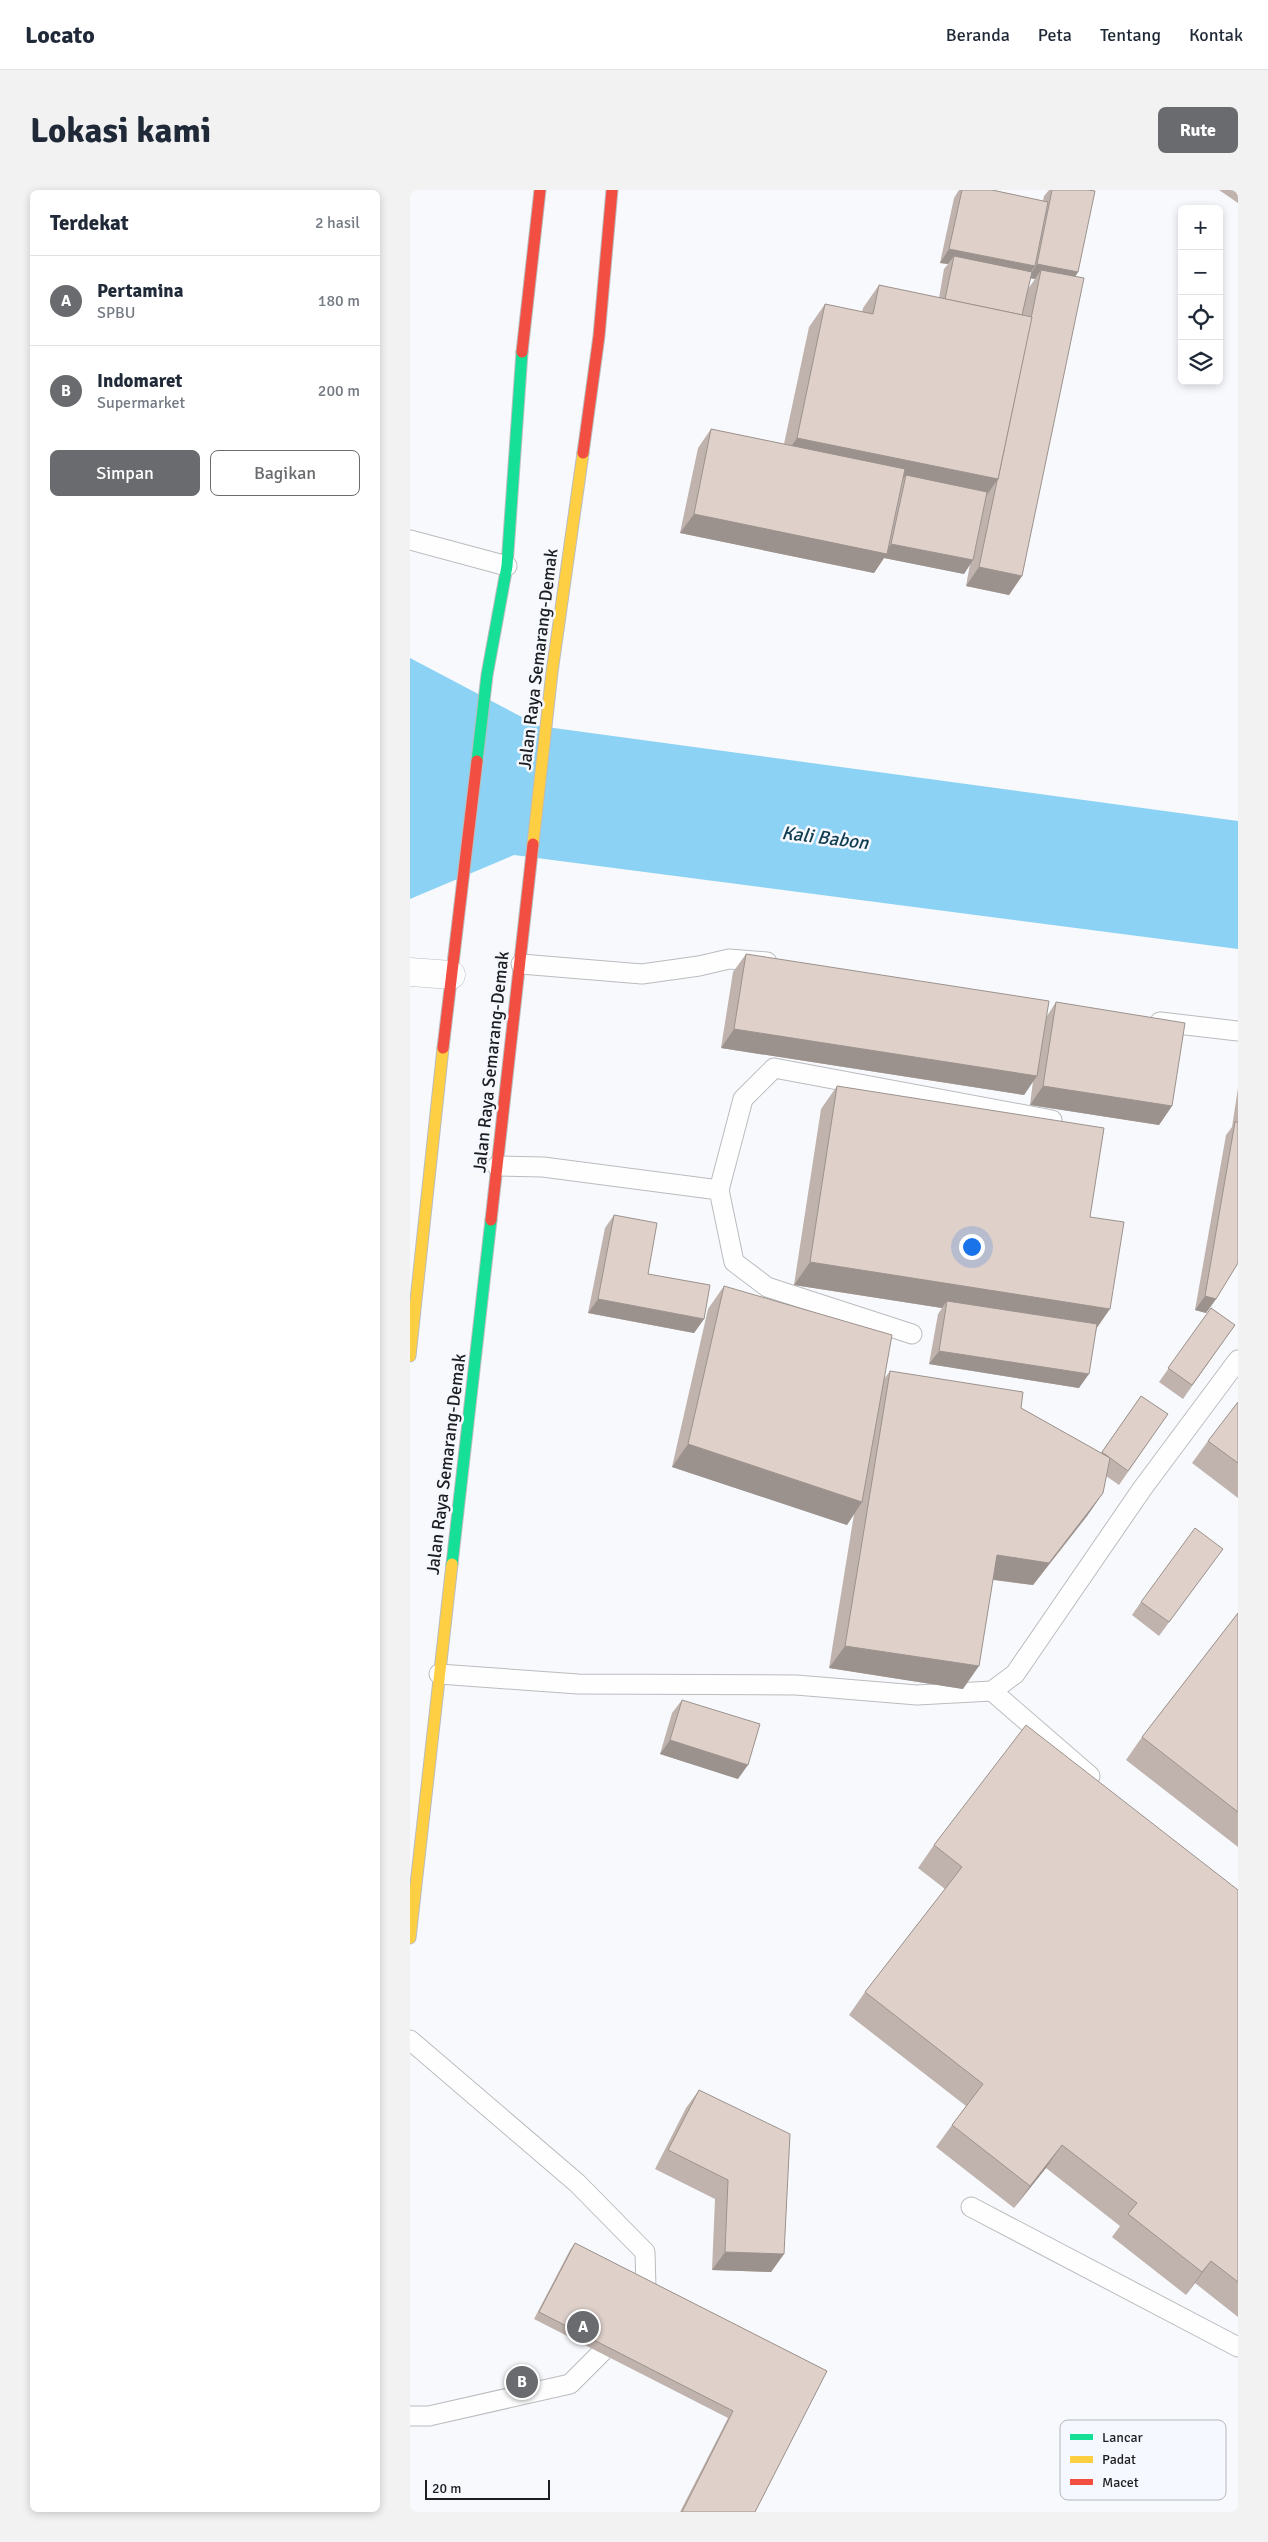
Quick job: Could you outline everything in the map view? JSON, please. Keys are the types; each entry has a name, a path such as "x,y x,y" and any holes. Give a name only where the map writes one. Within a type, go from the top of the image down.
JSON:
{"highway":[{"path":"410,1356 451,975 487,675 507,566 524,330 540,190"},
{"name":"Jalan Raya Semarang-Demak","path":"410,1938 521,964 523,923 552,672 599,336 612,190"}],"street":[{"path":"410,972 451,975"}],"lane":[{"path":"410,540 507,566"},
{"path":"521,964 642,974 699,966 729,959 782,964"},
{"path":"1144,1020 1238,1031"},
{"path":"912,1334 767,1287 734,1262 719,1190 743,1099 774,1068 1066,1123"},
{"path":"498,1166 590,1173 719,1190"},
{"path":"439,1674 578,1684 796,1685 917,1695 992,1691 1015,1674 1142,1490 1238,1360"},
{"path":"992,1691 1104,1788"},
{"path":"410,2040 577,2183 645,2252 646,2288"},
{"path":"971,2207 1238,2347"},
{"path":"410,2416 429,2416 570,2384 602,2352"}],"water":[{"name":"Kali Babon","path":"410,658 539,726 1238,821 1238,949 514,855 410,899"}],"building":[{"path":"962,190 992,190 1048,202 1035,266 949,249"},
{"path":"1052,190 1095,191 1078,272 1037,264"},
{"path":"954,256 1032,272 1022,315 945,299"},
{"path":"1041,270 1084,278 1022,576 979,567"},
{"path":"879,285 1032,317 998,479 797,438 825,304 873,314"},
{"path":"711,429 905,469 887,554 694,514"},
{"path":"906,475 987,492 973,560 891,544"},
{"path":"746,954 1049,1001 1037,1076 734,1029"},
{"path":"1056,1002 1185,1023 1172,1106 1043,1086"},
{"path":"837,1086 1104,1128 1090,1217 1124,1222 1110,1309 810,1262"},
{"path":"1235,1122 1238,1122 1238,1263 1216,1299 1205,1296"},
{"path":"614,1215 657,1223 648,1274 710,1285 704,1319 598,1299"},
{"path":"724,1286 892,1335 862,1502 688,1444"},
{"path":"947,1301 1097,1324 1089,1374 939,1351"},
{"path":"1211,1308 1235,1325 1192,1385 1168,1368"},
{"path":"890,1371 1023,1392 1021,1408 1110,1458 1103,1493 1049,1563 997,1555 979,1666 845,1646"},
{"path":"1141,1396 1168,1414 1128,1471 1102,1452"},
{"path":"1238,1402 1238,1463 1208,1441"},
{"path":"1195,1528 1223,1549 1169,1622 1141,1602"},
{"path":"1238,1613 1238,1812 1142,1737"},
{"path":"682,1700 760,1724 748,1765 670,1740"},
{"path":"1026,1725 1238,1890 1238,2282 1211,2261 1202,2272 1128,2214 1137,2203 1062,2145 1030,2186 952,2125 983,2084 865,1992 962,1867 934,1845"},
{"path":"699,2090 790,2134 784,2254 725,2252 728,2180 668,2150"},
{"path":"575,2243 827,2371 755,2512 682,2512 733,2411 539,2312"}],"traffic: fast":[{"path":"477,761 487,675 507,566 522,352"},
{"path":"452,1564 491,1220"}],"traffic: slow":[{"path":"533,844 552,672 583,453"},
{"path":"410,1356 443,1048"},
{"path":"410,1938 452,1564"}],"traffic: jam":[{"path":"522,352 540,190"},
{"path":"583,453 599,336 612,190"},
{"path":"443,1048 477,761"},
{"path":"491,1220 533,844"}],"place":[{"name":"Pertamina","path":"583,2327"},
{"name":"Indomaret","path":"522,2382"}]}
